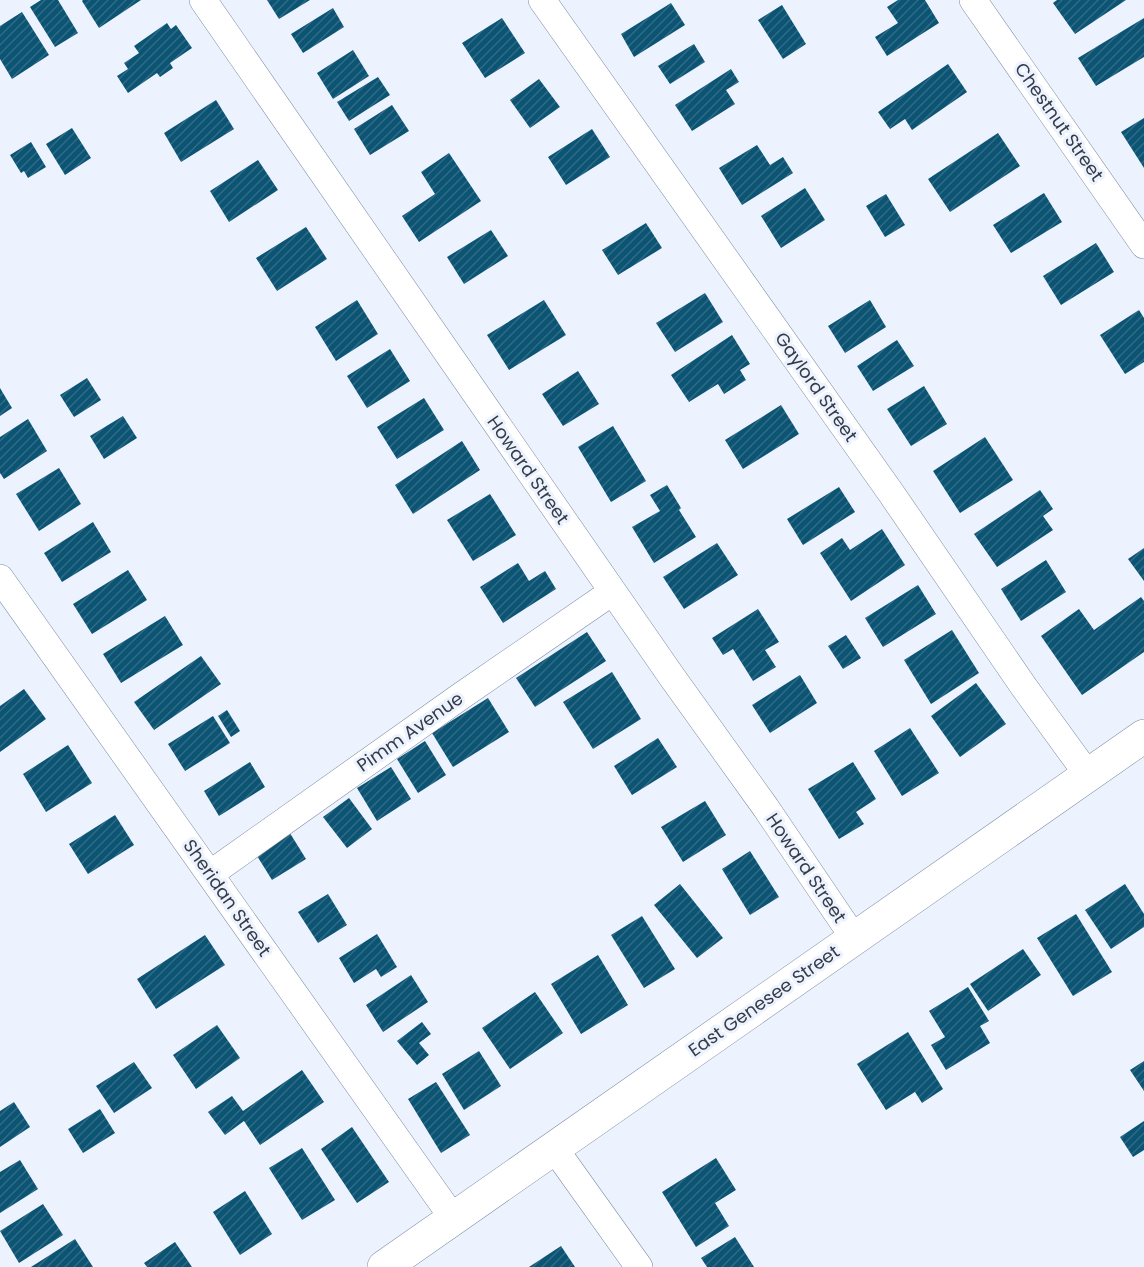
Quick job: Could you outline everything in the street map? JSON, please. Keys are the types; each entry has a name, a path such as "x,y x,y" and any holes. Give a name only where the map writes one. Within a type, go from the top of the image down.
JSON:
{"highway":[{"name":"East Genesee Street","path":"384,1267 1144,736"}],"street":[{"name":"Howard Street","path":"203,0 612,592 766,808 854,938"},
{"name":"Gaylord Street","path":"542,0 1088,775"},
{"name":"Chestnut Street","path":"973,0 1144,246"},
{"name":"Sheridan Street","path":"0,578 453,1218"},
{"name":"Pimm Avenue","path":"210,874 612,592"},
{"path":"554,1148 639,1267"}],"building":[{"path":"41,0 58,0 78,33 55,47 30,7"},
{"path":"83,0 141,0 99,28"},
{"path":"267,0 310,0 279,19"},
{"path":"898,0 925,0 939,23 887,56 875,37 898,23 887,7"},
{"path":"1057,0 1126,0 1075,34 1053,3"},
{"path":"671,3 685,25 634,57 621,34"},
{"path":"782,5 806,44 783,59 758,20"},
{"path":"333,8 344,27 303,53 291,34"},
{"path":"22,12 49,55 12,79 0,59 0,26"},
{"path":"502,18 525,53 485,78 462,43"},
{"path":"1144,18 1144,57 1096,86 1078,58"},
{"path":"167,23 171,29 176,25 192,48 170,63 173,68 160,77 157,73 128,93 117,76 128,69 124,63 139,53 134,46"},
{"path":"694,44 705,62 670,84 658,66"},
{"path":"353,50 369,76 333,99 317,73"},
{"path":"948,64 967,92 912,130 905,119 890,129 878,112"},
{"path":"731,69 739,82 726,90 735,104 692,131 675,105"},
{"path":"378,77 390,95 349,121 337,102"},
{"path":"539,79 560,107 530,128 510,100"},
{"path":"216,100 234,129 181,162 164,133"},
{"path":"392,105 409,131 370,155 354,129"},
{"path":"1144,118 1144,168 1121,132"},
{"path":"72,128 91,158 65,175 46,144"},
{"path":"592,129 610,157 566,185 548,157"},
{"path":"998,133 1020,166 950,212 928,179"},
{"path":"31,142 46,167 28,178 24,171 21,173 10,155"},
{"path":"757,145 770,165 783,157 793,173 742,205 719,168"},
{"path":"449,153 481,201 419,242 402,216 435,194 421,172"},
{"path":"258,160 278,190 229,222 210,191"},
{"path":"805,188 825,220 781,248 761,216"},
{"path":"1044,193 1062,222 1011,253 993,225"},
{"path":"886,194 905,225 885,237 866,206"},
{"path":"646,223 662,248 618,275 602,250"},
{"path":"306,227 327,259 277,291 256,258"},
{"path":"491,230 508,256 464,284 447,257"},
{"path":"1096,243 1114,272 1061,305 1043,276"},
{"path":"705,293 723,322 675,352 656,323"},
{"path":"357,300 378,334 336,361 315,327"},
{"path":"544,300 566,335 509,370 487,335"},
{"path":"870,300 886,327 845,353 828,326"},
{"path":"1139,310 1144,318 1144,362 1125,374 1100,335"},
{"path":"732,335 750,364 740,370 746,380 724,394 718,384 689,402 671,375"},
{"path":"897,340 914,366 873,391 857,366"},
{"path":"390,349 410,381 367,408 347,376"},
{"path":"578,371 599,404 563,426 542,394"},
{"path":"87,378 101,400 74,417 60,395"},
{"path":"924,386 947,424 911,446 887,409"},
{"path":"0,388 12,408 0,416"},
{"path":"424,398 444,430 397,459 377,427"},
{"path":"781,405 799,434 743,469 725,440"},
{"path":"123,416 137,438 104,459 90,436"},
{"path":"28,419 47,451 4,479 0,473 0,437"},
{"path":"613,426 646,481 611,502 578,447"},
{"path":"985,437 1013,480 960,513 933,471"},
{"path":"462,441 480,470 413,514 395,485"},
{"path":"59,468 81,504 39,531 16,494"},
{"path":"667,485 696,537 654,563 632,527 660,511 650,495"},
{"path":"839,487 855,512 803,545 787,519"},
{"path":"1040,490 1053,509 1043,516 1053,530 997,567 974,534"},
{"path":"490,494 516,535 473,561 447,520"},
{"path":"93,522 111,552 62,582 44,553"},
{"path":"882,529 905,565 851,601 820,553 842,538 850,550"},
{"path":"717,543 738,575 684,609 663,577"},
{"path":"1144,548 1144,581 1128,559"},
{"path":"1046,560 1066,592 1021,621 1001,589"},
{"path":"518,563 529,581 545,571 556,589 503,623 480,587"},
{"path":"128,570 147,600 92,634 73,604"},
{"path":"918,585 936,614 883,647 865,618"},
{"path":"1141,597 1144,601 1144,652 1082,695 1041,636 1079,609 1094,630"},
{"path":"758,609 779,642 765,650 776,667 753,681 733,649 723,655 712,638"},
{"path":"165,616 183,645 121,683 103,654"},
{"path":"952,630 979,673 931,704 904,660"},
{"path":"587,632 606,661 535,707 516,678"},
{"path":"846,635 861,658 843,669 828,646"},
{"path":"201,656 221,684 154,730 134,702"},
{"path":"612,672 641,719 593,749 563,702"},
{"path":"800,675 817,703 770,733 752,705"},
{"path":"976,683 1006,724 960,757 931,716"},
{"path":"24,689 46,719 0,752 0,706"},
{"path":"488,698 509,732 453,767 432,733"},
{"path":"227,710 240,731 231,737 218,716"},
{"path":"213,716 230,743 185,771 168,744"},
{"path":"910,728 939,773 902,796 874,751"},
{"path":"658,738 677,767 632,795 614,766"},
{"path":"425,741 446,775 418,793 397,759"},
{"path":"68,745 92,783 46,812 23,774"},
{"path":"250,762 265,787 219,816 204,791"},
{"path":"853,762 876,799 856,812 864,824 839,839 808,789"},
{"path":"391,767 411,799 377,821 357,788"},
{"path":"349,798 372,829 347,848 323,817"},
{"path":"705,801 726,835 683,862 661,827"},
{"path":"115,815 134,845 88,874 69,844"},
{"path":"288,830 306,859 272,880 254,851"},
{"path":"750,851 779,897 750,915 722,869"},
{"path":"680,884 723,938 697,958 654,905"},
{"path":"1125,884 1144,914 1144,927 1111,949 1085,910"},
{"path":"328,894 347,925 318,943 298,912"},
{"path":"1076,914 1112,972 1073,996 1037,938"},
{"path":"642,916 675,969 644,988 611,935"},
{"path":"377,934 397,967 381,977 376,969 354,983 339,958"},
{"path":"205,935 225,965 156,1009 137,979"},
{"path":"1023,949 1041,975 988,1011 970,984"},
{"path":"598,955 628,1005 581,1034 551,984"},
{"path":"411,975 428,1002 383,1032 366,1005"},
{"path":"968,987 989,1021 980,1026 990,1043 946,1070 931,1045 945,1037 929,1011"},
{"path":"535,992 563,1033 510,1069 482,1028"},
{"path":"422,1022 431,1034 419,1043 429,1055 417,1065 397,1041"},
{"path":"217,1025 240,1058 196,1089 173,1055"},
{"path":"908,1032 943,1089 922,1103 915,1092 886,1110 857,1064"},
{"path":"479,1051 501,1086 464,1110 442,1074"},
{"path":"1144,1061 1144,1091 1130,1070"},
{"path":"134,1062 152,1088 114,1113 96,1086"},
{"path":"302,1070 324,1102 260,1145 244,1121 225,1135 208,1112 232,1096 243,1111"},
{"path":"436,1082 470,1135 441,1153 408,1099"},
{"path":"14,1102 30,1127 0,1147 0,1111"},
{"path":"100,1109 115,1133 83,1153 68,1129"},
{"path":"1144,1121 1144,1150 1133,1157 1120,1137"},
{"path":"352,1127 389,1182 357,1203 321,1149"},
{"path":"302,1148 335,1200 302,1220 269,1168"},
{"path":"716,1158 736,1190 715,1203 729,1226 696,1247 662,1192"},
{"path":"20,1160 38,1189 0,1213 0,1172"},
{"path":"245,1191 272,1234 240,1255 213,1212"},
{"path":"43,1204 63,1235 19,1263 0,1231"},
{"path":"735,1237 754,1267 707,1267 701,1258"},
{"path":"75,1239 93,1267 31,1267"},
{"path":"175,1242 192,1267 147,1267 144,1263"},
{"path":"561,1246 575,1267 529,1267"}]}
